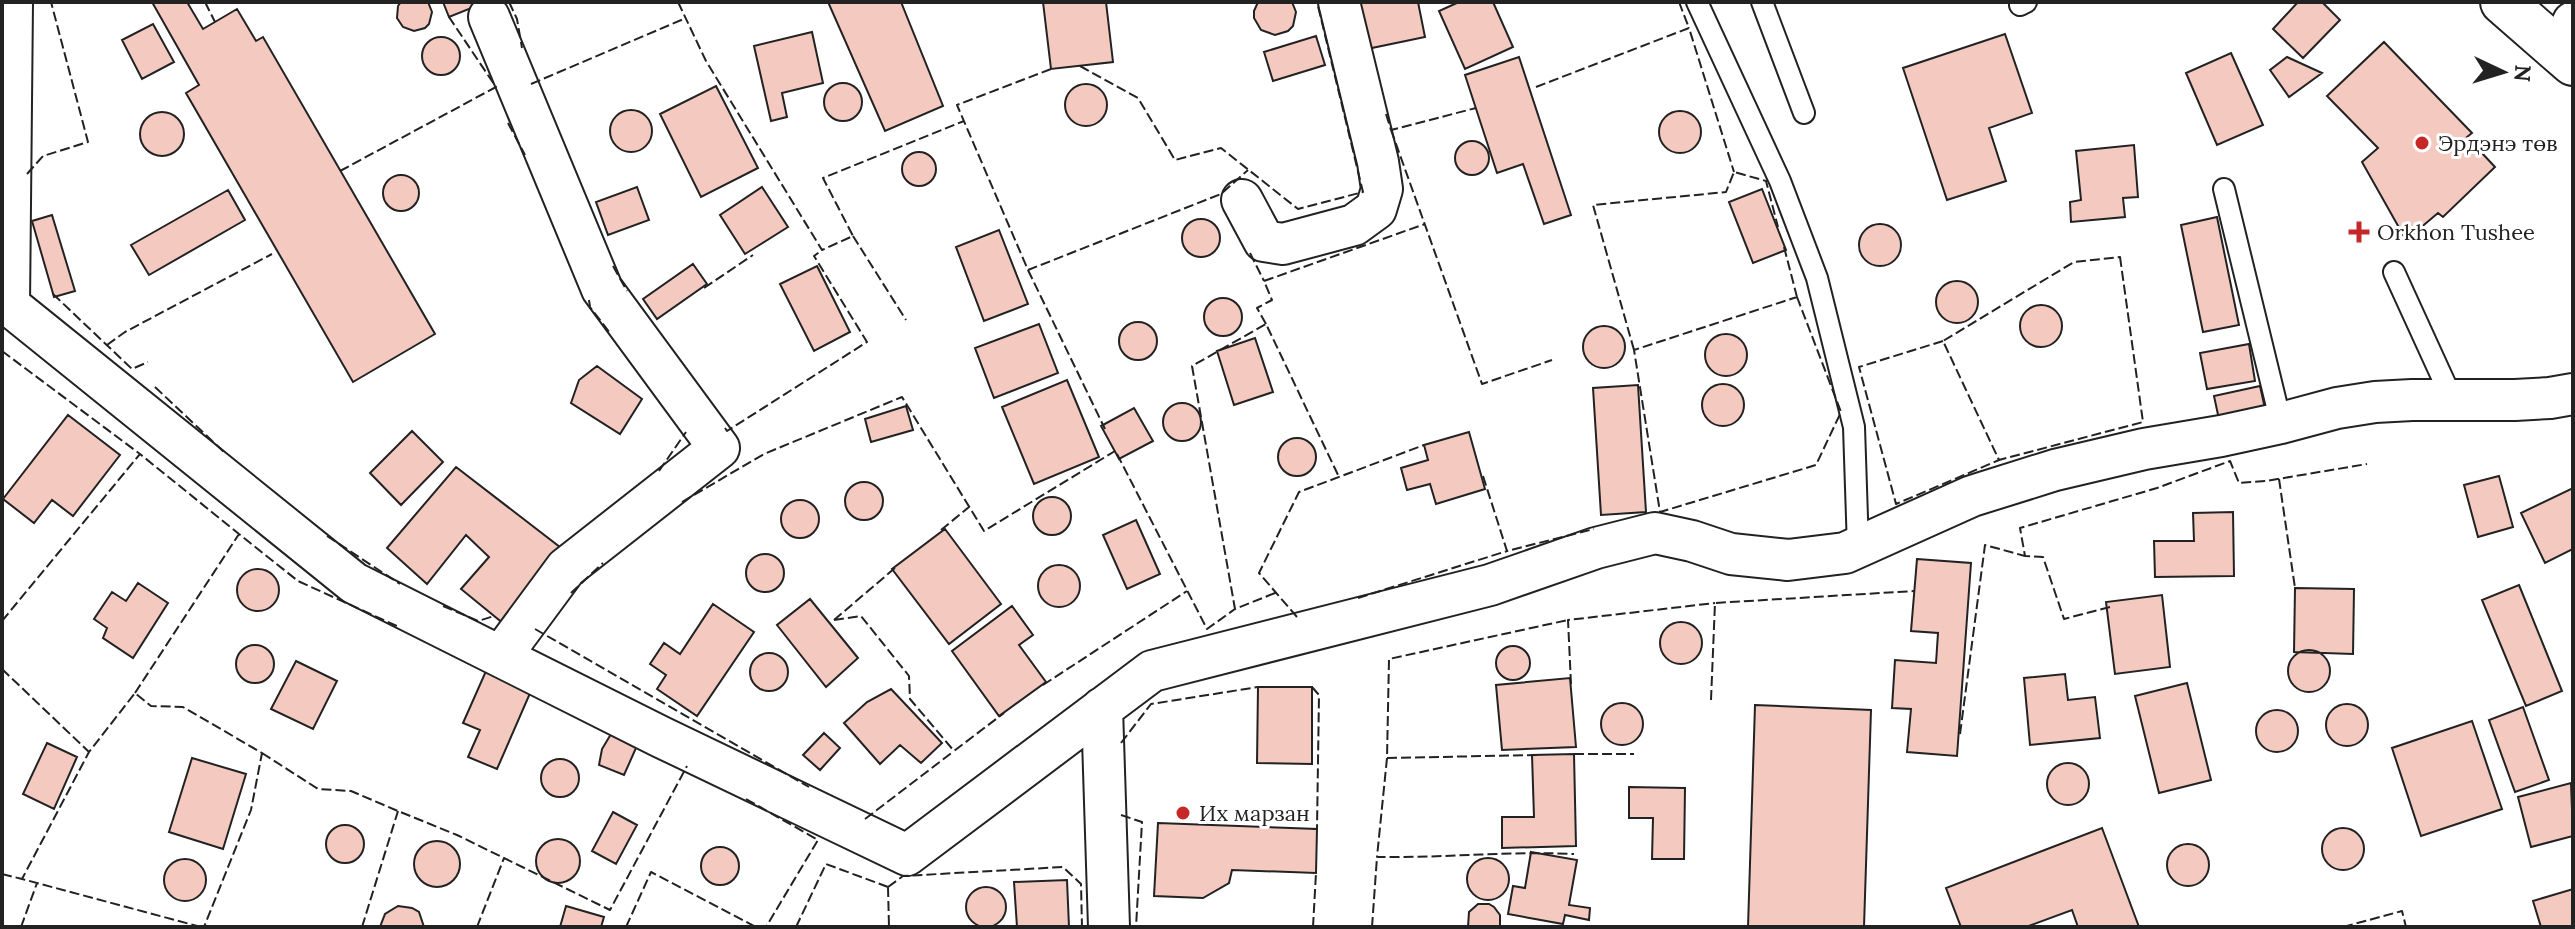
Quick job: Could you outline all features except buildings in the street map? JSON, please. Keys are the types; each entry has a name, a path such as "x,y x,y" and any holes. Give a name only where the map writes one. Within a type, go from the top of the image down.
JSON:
{"main road":[{"path":"2503,2 2569,46"}],"street":[{"path":"12,2 6,304 354,583 661,737 907,855 1152,671 1490,585 1596,548 1655,533 1731,554 1788,560 1845,553 1972,496 2055,470 2144,449 2375,402 2550,398 2573,394"},
{"path":"1242,200 1264,241 1283,244 1354,225 1376,209 1382,189 1378,162 1339,2"},
{"path":"489,17 602,289 719,448 566,568 501,656"},
{"path":"1102,708 1109,927"}],"lane":[{"path":"1697,2 1780,181 1817,278 1854,427 1858,548"},
{"path":"1762,2 1804,113"},
{"path":"2224,189 2281,423"},
{"path":"2394,272 2453,401"}],"fence":[{"path":"27,174 43,156 88,142 51,2"},
{"path":"205,2 215,22"},
{"path":"509,2 517,19 522,48"},
{"path":"678,2 706,61 822,250 853,236 823,178 964,121"},
{"path":"1080,66 1138,98 1175,160 1221,148 1298,209 1363,192 1317,2"},
{"path":"1679,2 1689,28"},
{"path":"340,171 496,87 449,17"},
{"path":"531,84 686,18"},
{"path":"1536,87 1689,28 1734,172"},
{"path":"1051,69 957,105 1028,270 1221,194 1248,170"},
{"path":"1386,114 1391,130 1476,108"},
{"path":"508,123 525,155"},
{"path":"1391,130 1482,384 1552,360"},
{"path":"1634,350 1593,205 1726,192 1734,172 1766,181 1778,227"},
{"path":"1266,324 1257,308 1272,300 1264,281 1425,224"},
{"path":"853,236 906,320"},
{"path":"1784,247 1797,297"},
{"path":"725,428 727,431 867,342 814,256 822,250"},
{"path":"1250,253 1264,281"},
{"path":"107,345 125,332 272,254"},
{"path":"704,288 753,255"},
{"path":"2120,257 2143,422 1999,460 1943,341 2074,262 2120,257"},
{"path":"613,266 627,291"},
{"path":"1028,270 1105,429"},
{"path":"53,294 132,369 148,362"},
{"path":"1797,297 1841,412 1816,465 1660,512 1634,350 1797,297"},
{"path":"589,300 590,307 610,333"},
{"path":"1275,593 1235,609 1192,366 1266,324 1339,477"},
{"path":"1943,341 1859,367 1896,504 1999,460"},
{"path":"2,351 140,454"},
{"path":"155,387 225,453"},
{"path":"682,502 764,454 902,397 984,531 1115,451"},
{"path":"659,471 686,432"},
{"path":"1297,617 1259,573 1299,492 1424,445"},
{"path":"2,621 140,454 239,534"},
{"path":"1117,454 1207,629 1235,609"},
{"path":"2110,607 2064,619 2043,557 2025,556 2020,528 2157,488 2230,461 2239,483 2367,464"},
{"path":"1483,476 1507,551 1594,529"},
{"path":"2279,479 2295,588"},
{"path":"941,530 969,507"},
{"path":"135,693 239,534 298,581 399,627"},
{"path":"327,536 400,584"},
{"path":"1960,734 1985,545 2025,556"},
{"path":"1358,598 1507,551"},
{"path":"571,593 603,563"},
{"path":"834,620 895,568"},
{"path":"1043,685 1187,591"},
{"path":"1711,700 1715,603 1914,591"},
{"path":"1571,684 1568,620 1715,603"},
{"path":"443,606 478,621 494,616"},
{"path":"834,620 861,616 909,676 910,699 954,751 1004,713"},
{"path":"1537,755 1387,758 1389,659 1568,620"},
{"path":"535,629 809,787"},
{"path":"2,669 89,752"},
{"path":"1121,743 1151,704 1258,687"},
{"path":"1312,687 1319,695 1317,829 1313,829"},
{"path":"201,927 22,879 89,752 135,693 151,706 183,707 262,753 251,810 204,927"},
{"path":"865,819 954,751"},
{"path":"262,753 318,789 351,791 457,835 610,910 687,766"},
{"path":"1574,754 1634,754"},
{"path":"1387,758 1377,857 1574,854"},
{"path":"746,799 818,840 766,927"},
{"path":"362,927 398,811"},
{"path":"1121,815 1142,822 1136,927"},
{"path":"1372,927 1377,857"},
{"path":"477,927 504,858"},
{"path":"796,927 826,864 888,887"},
{"path":"888,887 903,876 1063,867 1081,884 1082,927"},
{"path":"626,927 651,872 756,927"},
{"path":"1313,927 1316,873"},
{"path":"2,874 22,879"},
{"path":"21,927 37,883"},
{"path":"888,887 889,927"},
{"path":"2343,927 2402,911 2406,927"}],"place":[{"name":"Эрдэнэ төв","path":"2422,143"},
{"name":"Orkhon Tushee","path":"2359,232"},
{"name":"Их марзан","path":"1183,813"}]}
